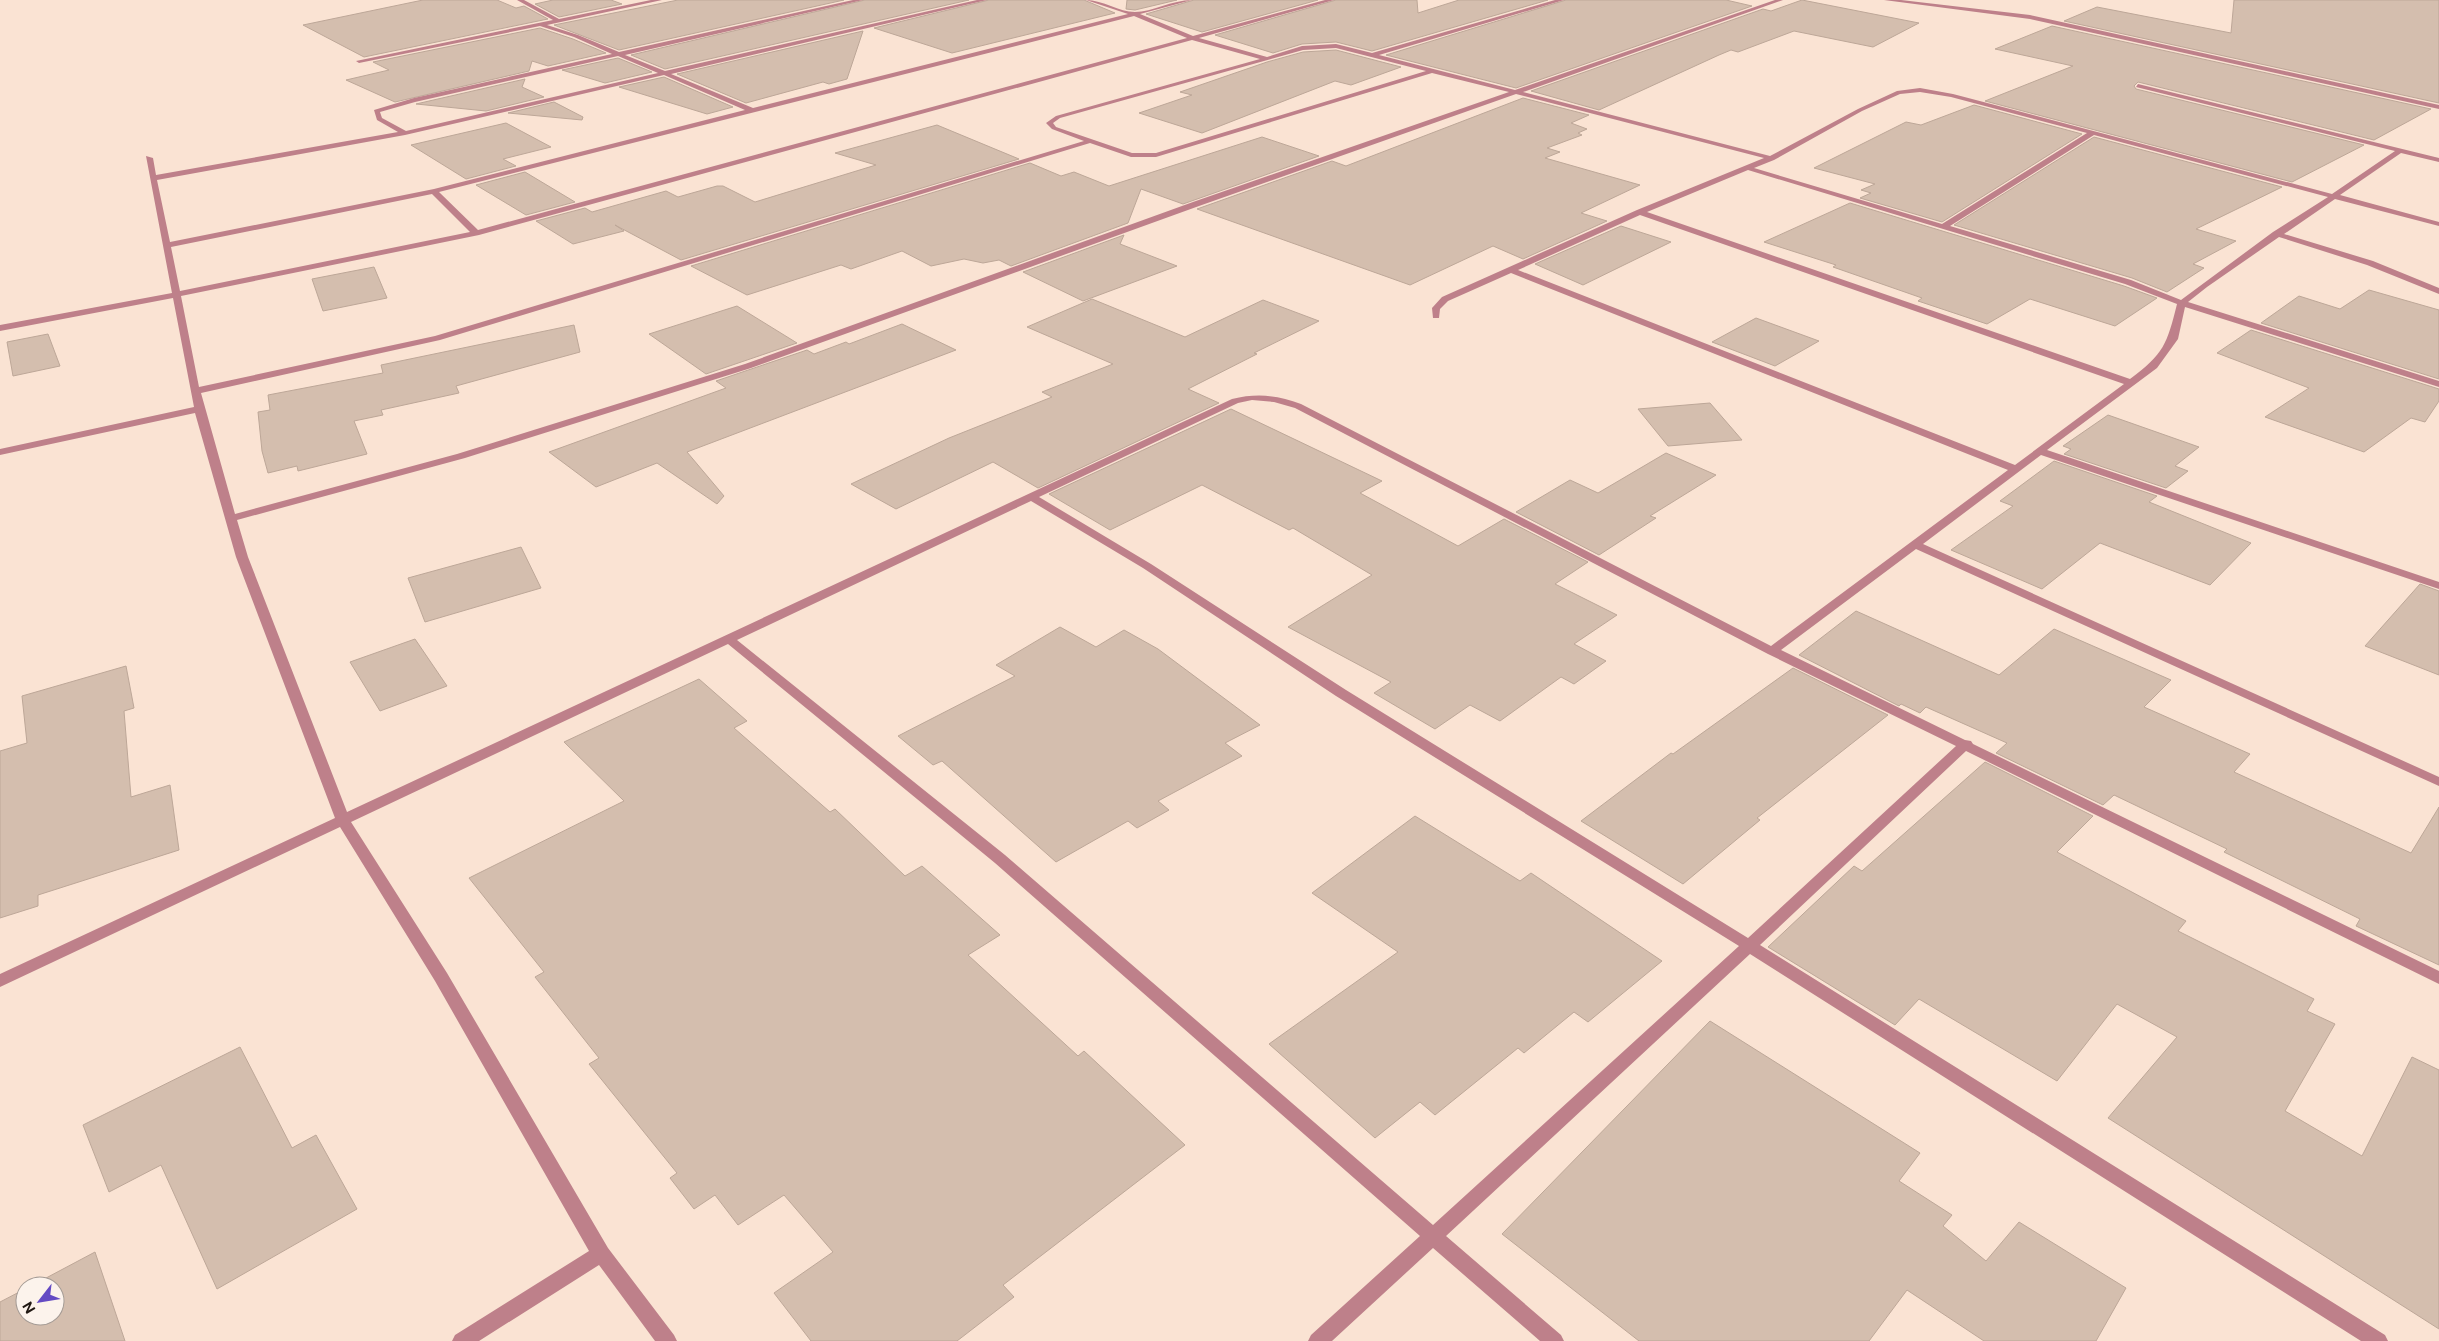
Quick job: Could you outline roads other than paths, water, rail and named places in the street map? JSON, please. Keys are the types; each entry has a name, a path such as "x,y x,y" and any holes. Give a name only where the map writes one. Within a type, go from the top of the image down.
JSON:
{"street":[{"path":"522,1 534,0"},
{"path":"359,61 658,0"},
{"path":"405,133 379,119 376,112 414,100 860,0"},
{"path":"153,178 405,133 984,0"},
{"path":"1089,0 1132,13 1193,38 1267,59"},
{"path":"167,245 434,190 1189,0"},
{"path":"0,328 176,295 476,233 1330,0"},
{"path":"1369,56 1561,0"},
{"path":"230,519 461,456 748,366 1196,204 1780,0"},
{"path":"1887,0 2030,17 2439,107"},
{"path":"522,1 559,21"},
{"path":"541,24 753,111"},
{"path":"1430,72 1156,155 1131,154 1054,128 1049,123 1058,117 1302,48 1336,46 1430,72 1517,92 1771,158"},
{"path":"2138,86 2439,160"},
{"path":"1436,316 1436,308 1445,298 1640,212 1771,158 1860,110 1900,92 1911,90 1951,95 2439,224"},
{"path":"1944,226 2092,132"},
{"path":"196,391 437,338 512,318 1090,141"},
{"path":"1772,651 2154,366 2166,353 2173,339 2182,303 2219,272 2401,150"},
{"path":"149,158 199,409 230,519 242,557 343,820 441,977 601,1254 666,1341"},
{"path":"1748,168 2128,282 2182,303 2439,384"},
{"path":"434,190 476,233"},
{"path":"1640,212 2131,382"},
{"path":"2276,234 2370,263 2439,291"},
{"path":"1511,270 2016,468"},
{"path":"0,981 1030,496 1235,401 1253,396 1266,396 1298,406 1772,651 1966,744 2439,978"},
{"path":"0,452 199,409"},
{"path":"2039,451 2439,586"},
{"path":"1030,496 1147,566 1341,693 1748,944 2378,1341"},
{"path":"1915,544 2439,782"},
{"path":"728,638 1000,859 1554,1341"},
{"path":"1318,1341 1435,1236 1966,744"},
{"path":"462,1341 601,1254"}]}
